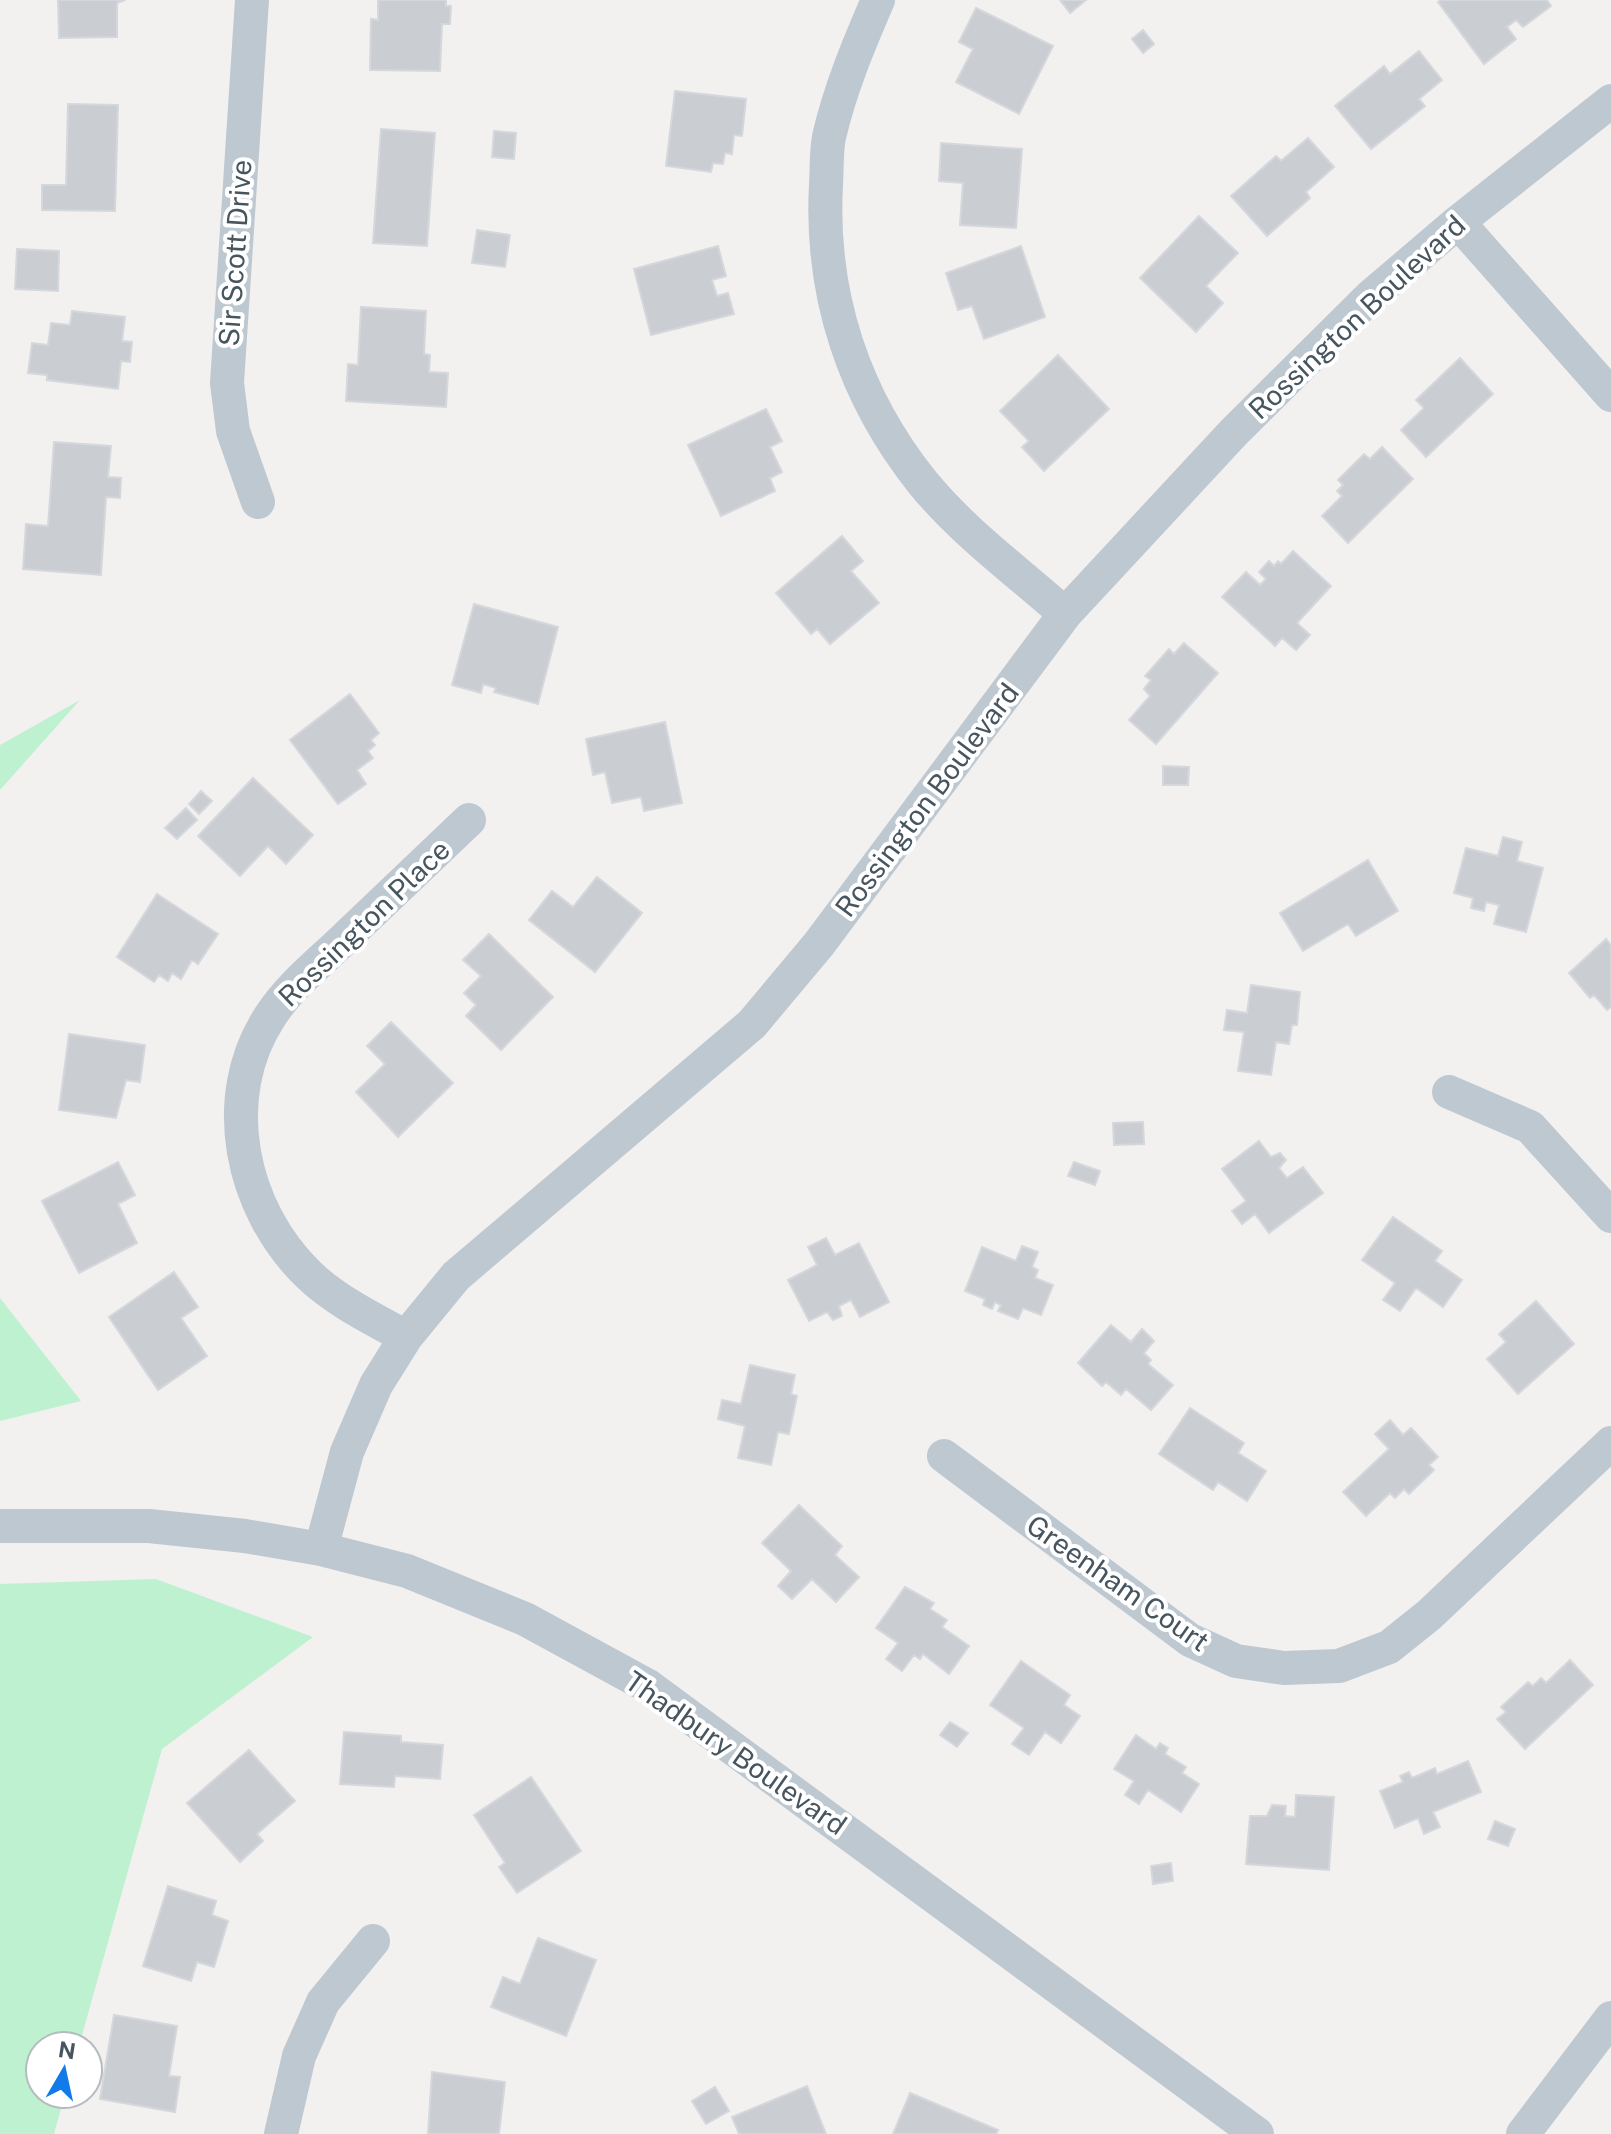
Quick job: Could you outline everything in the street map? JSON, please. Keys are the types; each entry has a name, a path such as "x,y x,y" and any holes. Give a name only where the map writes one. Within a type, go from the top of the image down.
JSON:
{"street":[{"name":"Sir Scott Drive","path":"252,0 227,383 233,431 258,502"},
{"path":"878,0 852,60 829,139 824,217 830,290 850,361 883,426 924,484 1065,614"},
{"name":"Rossington Boulevard","path":"321,1549 347,1452 376,1385 406,1337 456,1276 752,1024 819,944 1065,614 1234,432 1370,297 1458,222 1611,101"},
{"path":"1458,222 1611,395"},
{"name":"Rossington Place","path":"406,1337 355,1309 309,1275 272,1232 253,1192 243,1154 241,1111 249,1062 270,1015 304,977 469,820"},
{"path":"1449,1092 1530,1127 1611,1216"},
{"name":"Greenham Court","path":"944,1456 1190,1640 1236,1661 1284,1668 1339,1666 1389,1647 1429,1615 1611,1443"},
{"name":"Thadbury Boulevard","path":"0,1526 149,1526 245,1536 321,1549 407,1571 525,1619 648,1686 1257,2134"},
{"path":"281,2134 299,2056 323,2002 373,1941"},
{"path":"1523,2134 1611,2018"}],"green space":[{"path":"80,700 0,790 0,745"},
{"path":"0,1298 81,1401 0,1421"},
{"path":"156,1579 313,1637 162,1749 83,2030 24,2030 24,2110 61,2110 54,2134 0,2134 0,1584"}],"building":[{"path":"58,0 125,0 117,3 117,37 59,38"},
{"path":"378,0 446,0 446,6 451,6 450,24 442,24 440,71 370,70 371,19 378,20"},
{"path":"1060,0 1086,0 1070,13"},
{"path":"1547,0 1551,6 1523,27 1516,20 1507,27 1516,39 1484,64 1438,2"},
{"path":"976,8 1053,46 1019,114 956,82 973,49 959,42"},
{"path":"1143,30 1154,44 1143,53 1132,39"},
{"path":"1419,51 1442,80 1419,99 1425,106 1371,149 1335,106 1384,66 1390,74"},
{"path":"675,91 746,99 742,136 734,135 732,154 725,153 723,164 713,163 711,172 666,166"},
{"path":"68,104 118,105 115,211 42,210 42,185 66,185"},
{"path":"381,129 435,133 427,246 373,243"},
{"path":"494,131 516,133 514,159 492,157"},
{"path":"1308,138 1334,167 1306,192 1310,198 1267,236 1231,196 1276,156 1281,161"},
{"path":"941,143 1022,149 1016,228 960,225 963,183 939,181"},
{"path":"1199,216 1238,253 1206,286 1223,303 1196,332 1140,278"},
{"path":"477,230 510,235 505,267 472,263"},
{"path":"718,246 726,276 712,280 717,296 728,293 734,314 651,335 634,269"},
{"path":"1021,246 1045,317 984,339 972,306 958,310 946,273"},
{"path":"17,249 59,251 58,291 15,289"},
{"path":"361,307 426,311 424,354 430,355 429,372 448,373 446,407 346,401 348,364 358,365"},
{"path":"72,311 125,317 122,341 132,342 130,362 121,361 118,389 47,380 47,375 28,373 32,343 48,345 51,323 70,325"},
{"path":"1058,355 1109,409 1044,471 1022,447 1029,441 1000,411"},
{"path":"1460,358 1493,394 1426,457 1401,430 1424,408 1416,400"},
{"path":"766,409 782,441 770,447 782,472 770,478 775,491 721,516 688,445"},
{"path":"54,442 111,446 108,477 121,478 120,498 106,497 101,575 23,569 26,524 48,526"},
{"path":"1382,447 1413,479 1348,543 1322,516 1342,496 1337,491 1343,485 1338,480 1364,454 1370,459"},
{"path":"842,536 863,561 851,571 879,603 830,644 817,629 811,634 776,593"},
{"path":"1293,551 1331,586 1297,623 1310,635 1296,650 1282,638 1275,646 1222,597 1246,572 1260,585 1266,579 1259,572 1269,561 1274,566 1278,561 1281,564"},
{"path":"474,604 558,627 538,704 494,692 496,688 483,684 481,693 452,685"},
{"path":"1184,643 1218,673 1156,744 1129,720 1150,696 1144,689 1151,680 1145,676 1169,649 1174,654"},
{"path":"350,694 379,733 371,740 375,745 368,751 373,758 357,770 366,784 338,804 290,740"},
{"path":"665,722 682,803 644,811 641,797 612,803 605,772 593,775 586,739"},
{"path":"1163,766 1189,767 1188,785 1163,785"},
{"path":"253,778 313,835 286,864 268,846 240,876 198,836"},
{"path":"201,791 212,801 199,814 189,804"},
{"path":"186,808 197,820 177,839 165,828"},
{"path":"1503,837 1522,842 1517,861 1543,868 1526,932 1494,924 1499,905 1486,902 1484,911 1471,908 1473,898 1454,893 1466,848 1498,856"},
{"path":"1368,860 1398,911 1356,936 1348,924 1303,951 1280,913"},
{"path":"597,877 642,913 595,972 529,920 552,891 573,907"},
{"path":"157,894 218,934 198,964 192,960 181,979 172,973 168,981 159,975 154,982 117,957"},
{"path":"489,934 553,997 501,1050 466,1016 476,1005 464,993 481,976 463,960"},
{"path":"1606,939 1611,945 1611,1007 1607,1010 1594,995 1590,998 1569,973"},
{"path":"1251,985 1300,992 1297,1025 1292,1025 1289,1044 1276,1042 1271,1075 1238,1071 1244,1032 1224,1030 1227,1010 1247,1013"},
{"path":"391,1022 453,1083 398,1137 356,1092 385,1064 367,1046"},
{"path":"69,1034 145,1045 140,1082 126,1080 116,1118 59,1110"},
{"path":"1143,1122 1144,1144 1114,1145 1113,1123"},
{"path":"1259,1141 1271,1157 1280,1153 1286,1160 1279,1168 1287,1178 1303,1167 1323,1193 1269,1233 1255,1214 1242,1224 1232,1211 1246,1201 1222,1169"},
{"path":"118,1162 135,1195 118,1204 137,1243 79,1273 42,1201"},
{"path":"1074,1162 1100,1171 1095,1185 1068,1176"},
{"path":"1393,1217 1442,1251 1435,1261 1462,1280 1443,1307 1416,1288 1400,1311 1383,1300 1395,1283 1362,1260"},
{"path":"826,1238 835,1255 859,1243 889,1302 860,1317 851,1300 839,1306 842,1316 833,1320 827,1312 809,1321 788,1280 817,1265 808,1247"},
{"path":"1022,1246 1038,1252 1032,1267 1038,1270 1035,1278 1053,1285 1041,1315 1023,1308 1018,1319 998,1311 1001,1305 995,1302 992,1309 983,1305 985,1299 965,1291 982,1247 1016,1261"},
{"path":"174,1272 198,1307 181,1318 207,1356 158,1390 109,1317"},
{"path":"1536,1301 1574,1344 1518,1394 1487,1359 1506,1342 1499,1334"},
{"path":"1111,1325 1131,1342 1142,1329 1154,1341 1144,1353 1151,1360 1148,1364 1173,1385 1151,1410 1126,1389 1121,1395 1106,1382 1102,1386 1078,1363"},
{"path":"750,1365 795,1375 791,1394 797,1396 789,1434 778,1432 771,1465 738,1458 745,1426 718,1419 722,1400 741,1404"},
{"path":"1190,1408 1244,1443 1238,1453 1266,1471 1247,1501 1218,1482 1213,1490 1159,1454"},
{"path":"1390,1420 1403,1435 1411,1428 1438,1457 1429,1465 1434,1470 1409,1494 1404,1489 1395,1498 1390,1493 1366,1516 1343,1492 1389,1449 1375,1434"},
{"path":"799,1505 842,1546 835,1555 859,1577 836,1602 812,1579 792,1599 778,1586 791,1571 762,1543"},
{"path":"905,1587 934,1603 930,1609 947,1620 942,1627 969,1646 949,1674 923,1654 920,1659 914,1655 902,1671 886,1659 898,1643 876,1628"},
{"path":"1570,1660 1593,1685 1525,1749 1497,1719 1506,1712 1501,1707 1528,1682 1533,1686 1541,1678 1546,1683"},
{"path":"1021,1661 1070,1695 1064,1705 1080,1716 1061,1743 1045,1732 1029,1755 1012,1744 1024,1728 990,1705"},
{"path":"950,1722 968,1733 957,1747 940,1735"},
{"path":"344,1732 401,1736 401,1742 443,1745 440,1779 395,1776 394,1787 340,1784"},
{"path":"1136,1735 1156,1749 1160,1743 1168,1748 1165,1754 1186,1767 1182,1773 1199,1784 1181,1812 1148,1790 1139,1804 1125,1795 1134,1781 1114,1769"},
{"path":"249,1750 295,1801 257,1834 263,1841 240,1862 187,1803"},
{"path":"1468,1761 1481,1792 1433,1812 1440,1827 1424,1834 1418,1818 1395,1828 1380,1791 1403,1782 1400,1776 1409,1772 1412,1778 1435,1768 1437,1774"},
{"path":"531,1777 581,1851 517,1893 499,1867 505,1863 474,1815"},
{"path":"1296,1795 1334,1797 1329,1870 1246,1864 1250,1816 1267,1816 1272,1805 1286,1806 1285,1816 1295,1817"},
{"path":"1495,1821 1515,1829 1508,1846 1488,1839"},
{"path":"1171,1863 1173,1881 1153,1884 1151,1866"},
{"path":"168,1886 216,1901 212,1915 228,1921 214,1967 197,1962 191,1981 143,1966"},
{"path":"538,1938 596,1960 566,2036 491,2007 503,1977 520,1984"},
{"path":"114,2015 177,2026 169,2076 180,2077 175,2112 104,2100 104,2075"},
{"path":"432,2072 505,2082 499,2134 428,2134"},
{"path":"807,2086 826,2134 739,2134 732,2117"},
{"path":"715,2087 729,2111 706,2124 692,2101"},
{"path":"910,2093 998,2130 996,2134 893,2134"}]}
